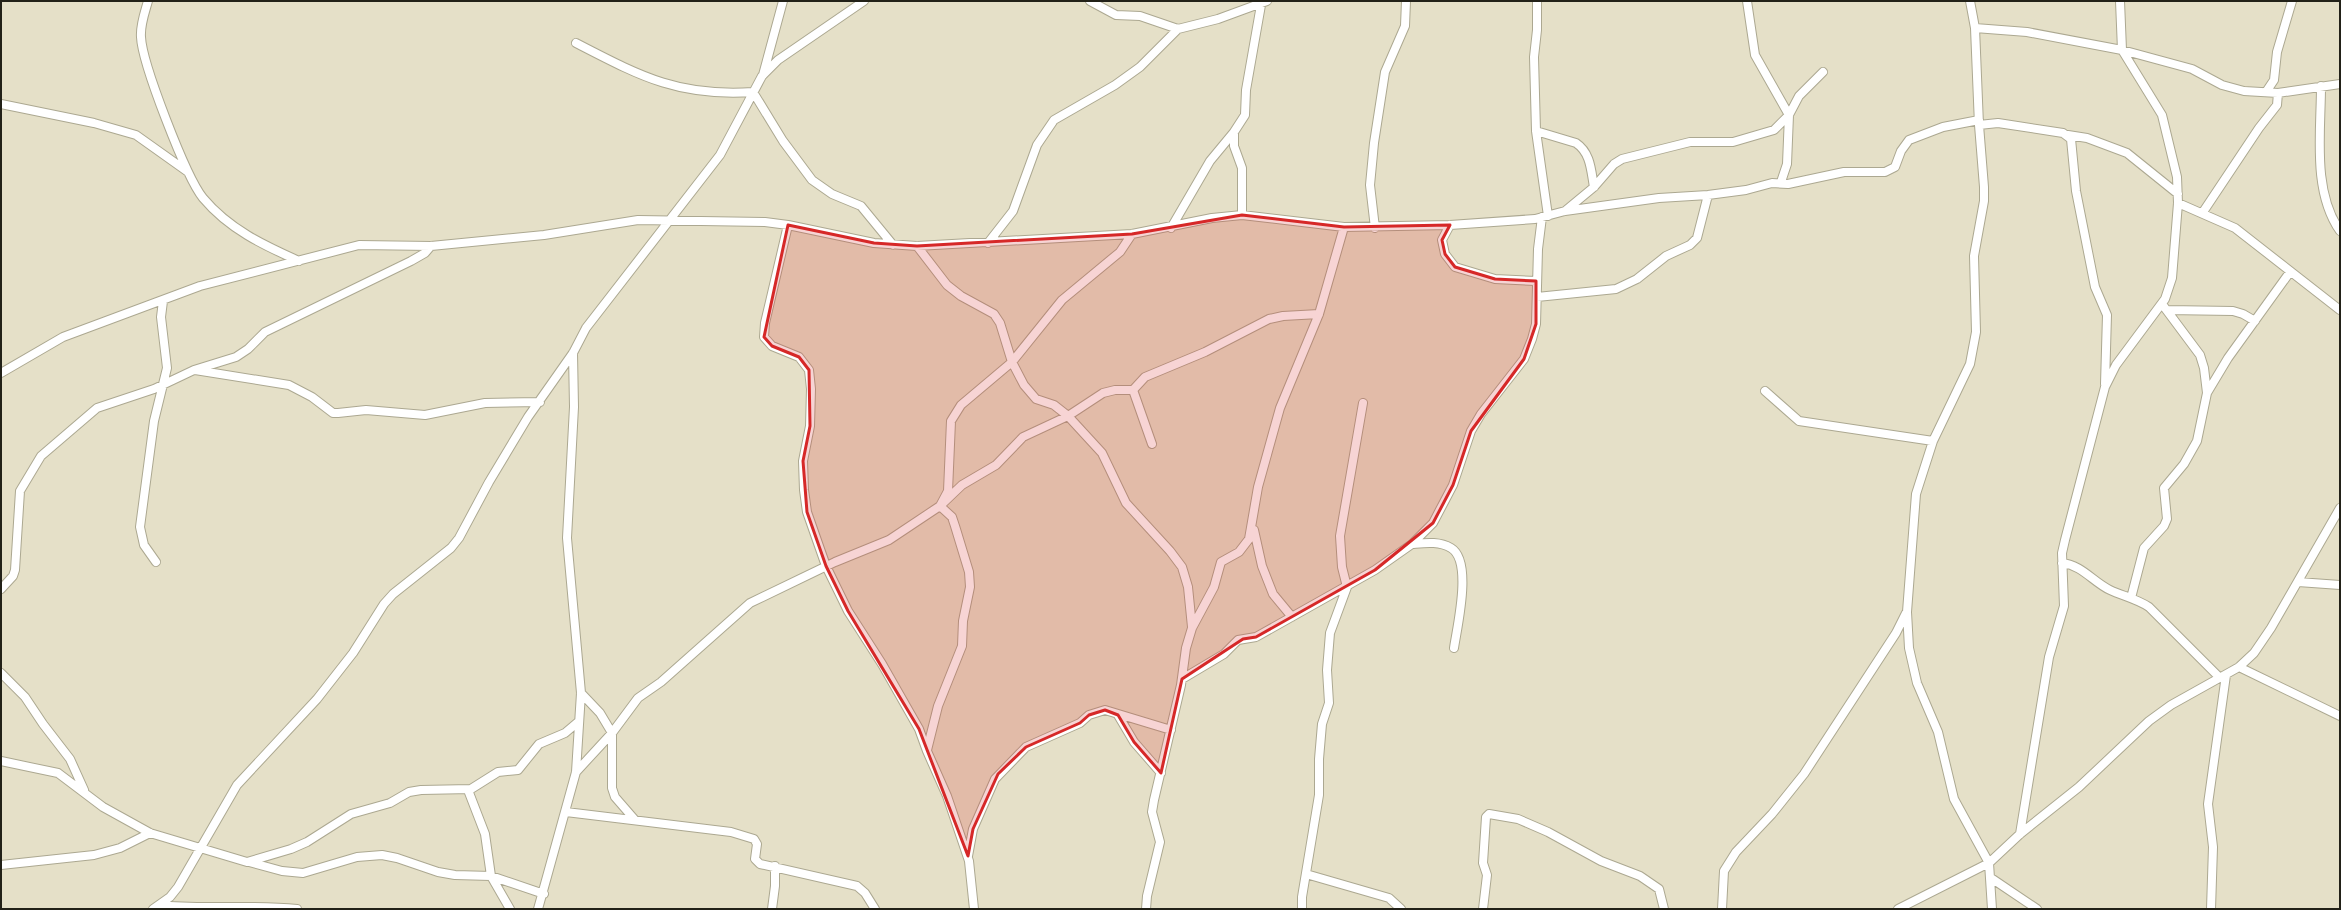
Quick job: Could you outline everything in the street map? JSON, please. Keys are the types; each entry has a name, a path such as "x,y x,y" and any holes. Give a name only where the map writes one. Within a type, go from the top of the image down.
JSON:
{"street":[{"path":"148,1 141,29 146,63 189,172 202,197 240,231 254,240 299,261"},
{"path":"156,907 170,897 178,887 202,848 237,785 317,699 353,653 384,604 393,594 451,548 459,538 489,482 528,417 573,353 586,328 720,155 762,76 783,1"},
{"path":"762,76 778,60 864,1"},
{"path":"1090,1 1116,15 1140,16 1178,29"},
{"path":"1375,228 1370,185 1374,143 1385,72 1405,26 1406,1"},
{"path":"1182,679 1224,654 1238,640 1256,637 1292,618 1383,565 1412,544 1433,523 1442,508 1453,485 1471,431 1481,414 1524,359 1536,324 1538,297 1536,281 1545,217 1536,131 1534,57 1537,30 1537,1"},
{"path":"1747,1 1754,34 1755,55 1789,115 1787,164 1781,182"},
{"path":"1970,1 1974,28 1984,201 1974,256 1976,332 1970,364 1933,441 1915,499 1914,529 1906,612 1911,663 1917,683 1938,732 1954,799 1989,863 1992,909"},
{"path":"2020,834 2049,657 2064,606 2062,563 2065,540 2105,387 2116,366 2165,307 2172,278 2178,198 2177,177 2162,115 2122,50 2120,1"},
{"path":"2266,92 2274,80 2278,52 2292,1"},
{"path":"988,243 1013,211 1037,145 1054,120 1115,84 1140,67 1178,29 1218,19 1264,3"},
{"path":"1170,228 1214,156 1246,115 1246,90 1264,3"},
{"path":"1974,28 2027,32 2122,50 2192,69 2233,89 2278,93 2340,84"},
{"path":"576,43 636,74 668,85 722,94 753,92"},
{"path":"1565,211 1594,187 1614,164 1622,159 1690,142 1733,142 1758,137 1778,127 1789,115 1799,96 1823,72"},
{"path":"2321,86 2321,169 2330,212 2340,231"},
{"path":"753,92 783,141 812,180 832,194 861,206 893,245"},
{"path":"2203,212 2259,128 2277,106 2278,93"},
{"path":"1,104 94,123 136,135 189,172"},
{"path":"1,373 63,337 200,286 359,245 431,246 544,235 638,220 766,222 893,245 917,246 1132,234 1170,228 1212,218 1242,215 1344,228 1450,225 1545,217 1565,211 1659,198 1708,195 1781,182 1788,184 1844,172 1885,172 1895,167 1901,151 1909,140 1943,127 1979,123 1998,123 2063,133 2087,138 2127,153 2178,198 2235,228 2340,310"},
{"path":"1536,131 1576,143 1581,147 1590,162 1594,187"},
{"path":"1234,132 1234,146 1242,168 1242,215"},
{"path":"2068,135 2072,144 2076,191 2095,287 2107,315 2105,387"},
{"path":"1538,297 1616,289 1637,279 1666,256 1690,245 1697,238 1708,195"},
{"path":"788,225 765,323 764,337 772,346 799,356 809,370 811,389 810,426 803,461 804,490 807,512 826,566 859,629 882,664 915,720 947,796 968,856 974,909"},
{"path":"1450,225 1442,240 1445,254 1455,267 1495,279 1536,281"},
{"path":"1192,628 1214,587 1221,562 1242,550 1250,539 1258,487 1280,408 1319,314 1344,228"},
{"path":"940,506 948,491 951,421 961,405 1012,362 1062,300 1117,255 1132,234"},
{"path":"1,589 13,576 15,570 20,491 41,456 97,408 164,384 194,370 236,357 248,349 265,332 411,261 425,253 431,246"},
{"path":"917,246 947,285 961,296 994,314 1000,323 1012,362 1024,385 1036,399 1054,405 1068,416 1102,453 1126,503 1170,551 1182,567 1188,587 1192,628 1152,812 1160,842 1147,896 1146,909"},
{"path":"2131,598 2144,548 2164,526 2167,519 2164,488 2184,464 2196,441 2207,393 2228,358 2290,272"},
{"path":"156,562 144,545 140,527 154,420 164,384 167,361 161,317 163,301"},
{"path":"2165,307 2233,311 2243,314 2255,321"},
{"path":"2165,307 2200,356 2204,368 2207,393"},
{"path":"576,772 612,733 638,698 661,682 750,603 826,566 889,540 940,506 962,485 996,465 1023,438 1068,416 1103,393 1115,390 1133,390 1145,377 1205,352 1269,319 1283,316 1319,314"},
{"path":"538,909 544,894 576,772 581,693 567,538 574,407 573,353"},
{"path":"194,370 289,385 312,397 333,413 338,414 366,410 425,415 485,403 540,402"},
{"path":"1133,390 1152,444"},
{"path":"1765,391 1799,421 1933,441"},
{"path":"1302,909 1306,874 1320,795 1319,758 1322,724 1329,703 1327,670 1330,637 1347,587 1342,567 1340,536 1363,403"},
{"path":"927,751 938,706 962,646 963,621 970,587 969,572 956,526 952,517 940,506"},
{"path":"1898,909 1989,863 2020,834 2079,787 2149,721 2171,705 2239,667 2254,653 2298,582 2340,508"},
{"path":"1253,527 1262,566 1274,594 1292,618"},
{"path":"1412,544 1441,544 1452,549 1458,555 1462,571 1460,609 1454,648"},
{"path":"2062,563 2076,566 2108,590 2131,598 2149,607 2223,676"},
{"path":"2298,582 2340,585"},
{"path":"1722,909 1724,872 1736,852 1772,814 1804,774 1891,640 1906,612"},
{"path":"2239,667 2340,716"},
{"path":"1,673 25,697 42,724 70,759 84,790"},
{"path":"2211,909 2213,847 2208,804 2223,676"},
{"path":"581,693 600,712 612,733 612,788 615,796 635,820"},
{"path":"968,856 973,829 995,779 1022,751 1099,711 1105,710 1171,730"},
{"path":"1118,715 1134,742 1161,773"},
{"path":"247,862 291,849 308,842 351,814 390,803 409,792 421,790 468,790 501,772 518,770 539,744 565,733 578,722"},
{"path":"1,761 58,773 84,790 103,807 150,833 282,871 303,873 357,857 382,855 397,858 449,874 491,876 544,894"},
{"path":"468,790 485,834 491,876 510,909"},
{"path":"566,812 736,834 754,840 757,844 755,859 760,864 775,866 857,886 865,893 875,909"},
{"path":"1483,909 1487,875 1483,863 1486,817 1489,814 1518,820 1536,827 1601,861 1640,876 1659,889 1664,909"},
{"path":"1,865 94,856 120,848 150,833"},
{"path":"772,909 775,886 775,866"},
{"path":"1306,874 1389,898 1401,909"},
{"path":"1991,878 2037,909"},
{"path":"156,907 190,908 268,906 297,909"}],"highlighted area":[{"path":"1242,215 1344,227 1450,225 1442,240 1445,254 1455,267 1495,279 1536,281 1536,324 1524,359 1471,431 1453,485 1433,523 1375,570 1256,637 1243,639 1182,679 1161,773 1134,742 1118,715 1105,710 1089,715 1080,723 1026,747 998,774 973,829 968,856 919,729 848,611 826,566 807,512 803,461 810,426 809,370 799,357 772,346 764,337 788,225 874,243 917,246 1132,234"}]}
